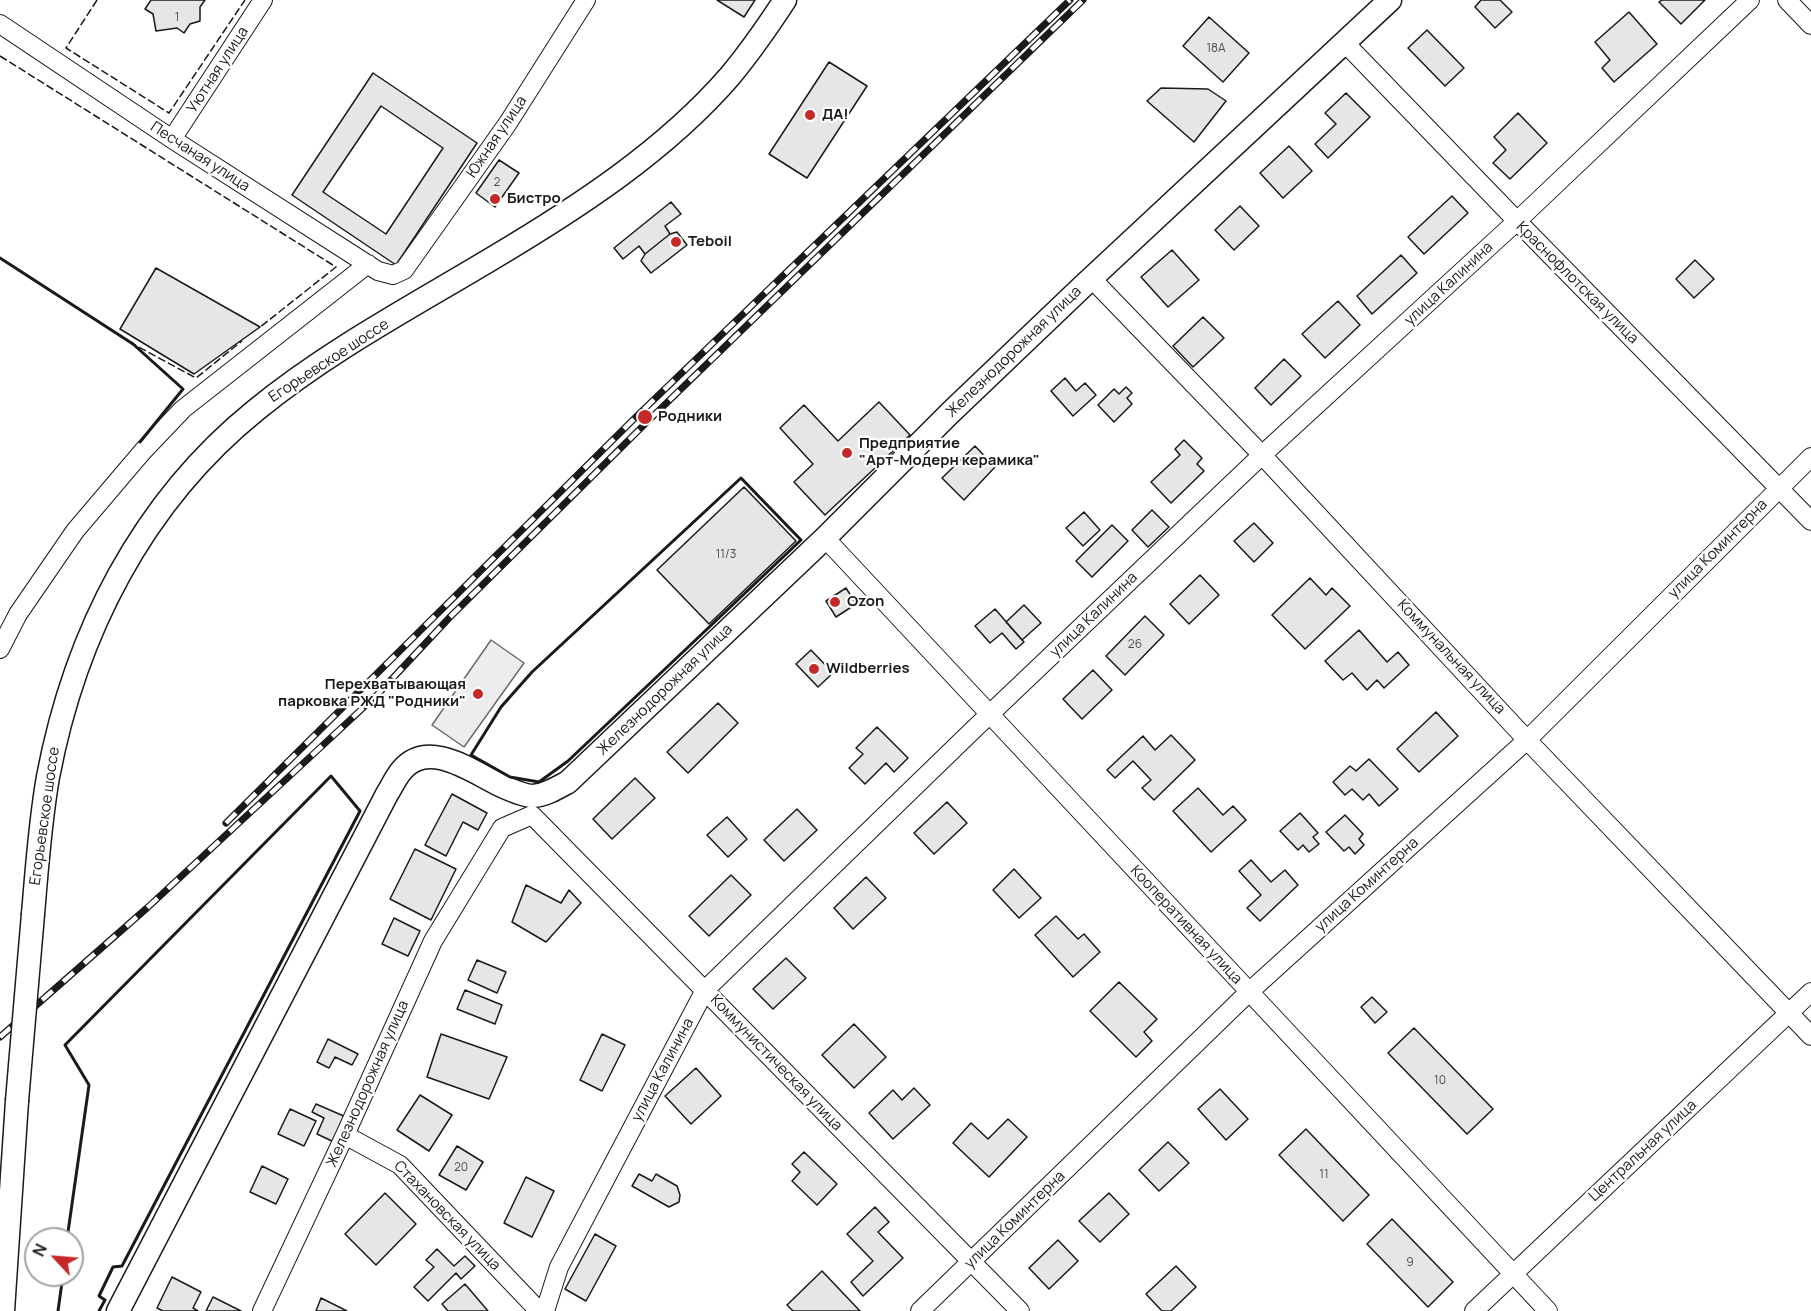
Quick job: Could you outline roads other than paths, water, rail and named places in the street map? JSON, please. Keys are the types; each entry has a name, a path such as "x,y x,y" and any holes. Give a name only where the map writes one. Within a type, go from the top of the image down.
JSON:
{"main road":[{"name":"Егорьевское шоссе","path":"3,1311 17,1101 47,780 56,739 88,635 117,575 154,516 227,435 283,388 339,351 553,222 631,166 668,136 728,77 751,50 785,0"},
{"name":"Железнодорожная улица","path":"532,805 568,783 825,538 950,413 1091,278 1390,0"},
{"path":"118,1311 402,770 413,761 427,756 440,757 510,790 532,805"}],"street":[{"name":"Уютная улица","path":"172,139 263,0"},
{"name":"Южная улица","path":"404,270 508,123 586,0"},
{"name":"улица Калинина","path":"545,1311 560,1267 705,990 1262,455 1517,221 1750,0"},
{"path":"1787,0 1811,25"},
{"name":"Песчаная улица","path":"0,24 172,139 378,271 393,275 404,270"},
{"name":"Краснофлотская улица","path":"1346,43 1811,521"},
{"path":"0,649 18,614 75,531 143,451 183,409 368,264"},
{"name":"Коммунальная улица","path":"1091,278 1262,455 1527,740 1811,1036"},
{"name":"улица Коминтерна","path":"920,1311 1249,992 1527,740 1811,457"},
{"name":"Кооперативная улица","path":"825,538 1548,1311"},
{"name":"Коммунистическая улица","path":"532,805 705,990 1020,1311"},
{"name":"Железнодорожная улица","path":"262,1311 433,941 502,828 532,805"},
{"name":"Центральная улица","path":"1474,1311 1811,992"},
{"name":"Стахановская улица","path":"345,1135 400,1165 538,1311"}],"railway":[{"path":"226,823 640,413 1070,0"},
{"path":"0,1037 147,908 377,695 450,617 649,420 1083,0"}],"place":[{"name":"ДА!","path":"810,115"},
{"name":"Бистро","path":"495,199"},
{"name":"Teboil","path":"676,242"},
{"name":"Родники","path":"645,417"},
{"name":"Предприятие \"Арт-Модерн керамика\"","path":"847,453"},
{"name":"Ozon","path":"835,602"},
{"name":"Wildberries","path":"814,669"},
{"name":"Перехватывающая парковка РЖД \"Родники\"","path":"478,694"}]}
